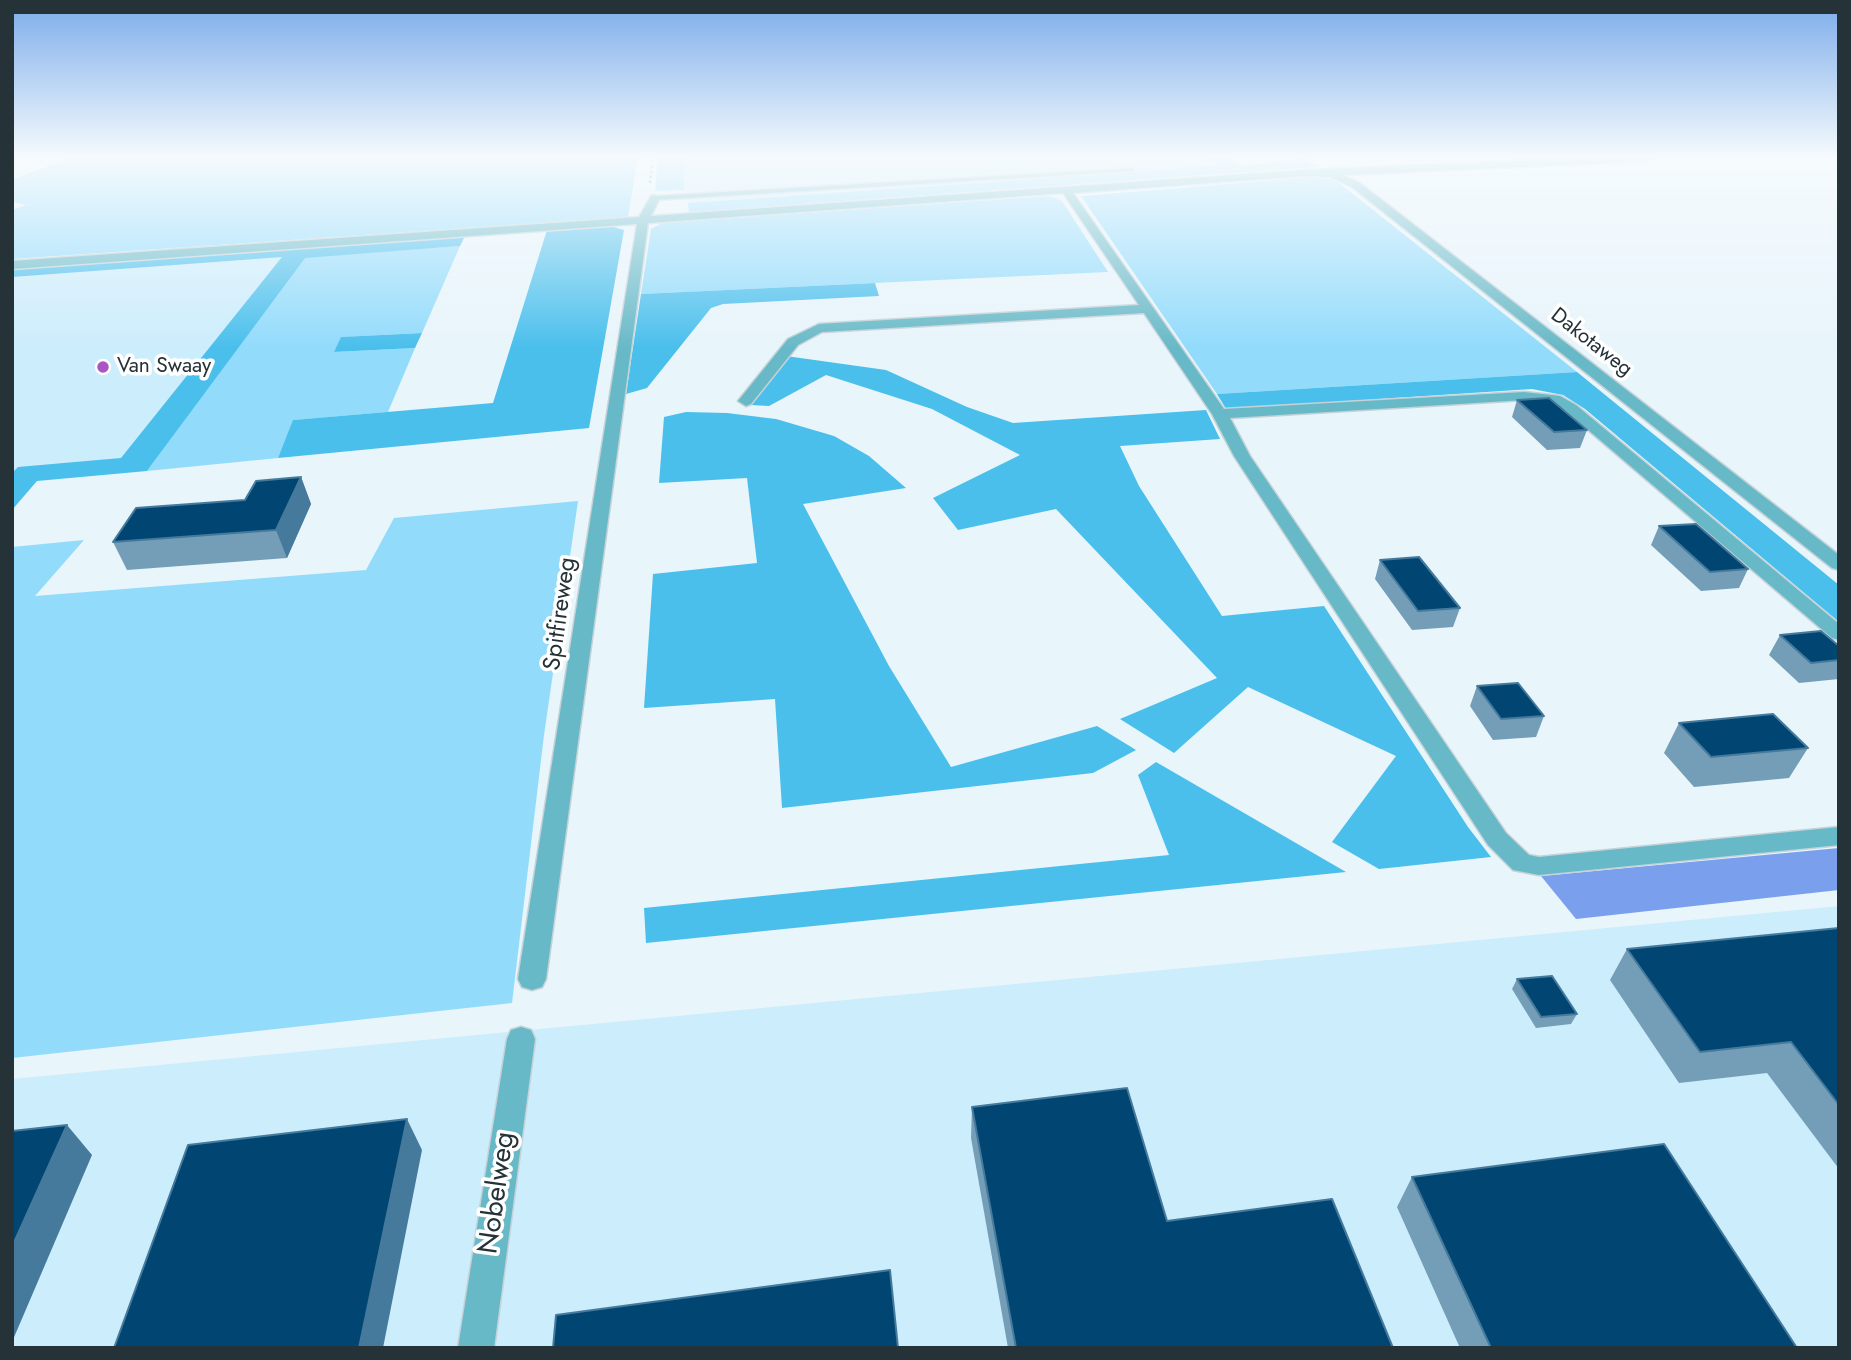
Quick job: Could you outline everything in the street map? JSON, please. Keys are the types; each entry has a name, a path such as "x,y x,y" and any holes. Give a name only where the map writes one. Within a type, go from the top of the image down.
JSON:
{"street":[{"path":"12,265 622,221"},
{"name":"Spitfireweg","path":"532,979 643,221"},
{"path":"1087,221 1220,414 1242,456 1497,839 1522,863 1539,866 1839,836"},
{"name":"Dakotaweg","path":"1402,221 1839,564"},
{"path":"746,401 793,342 819,328 1145,309"},
{"path":"1220,414 1524,396 1555,399 1571,408 1839,634"},
{"name":"Nobelweg","path":"475,1348 521,1039"}],"shaded area":[{"path":"12,221 562,221 12,259"},
{"path":"1075,221 1108,272 641,294 651,229 662,223"},
{"path":"1098,221 1388,221 1577,372 1217,394"},
{"path":"610,226 624,230 589,428 278,458 293,420 493,403 547,230"},
{"path":"465,236 460,246 305,258 147,471 37,481 12,510 12,473 18,467 121,458 282,257 12,277 12,270"},
{"path":"460,246 422,333 342,337 334,352 415,348 388,412 294,420 278,458 147,471 305,257"},
{"name":"Van Swaay","path":"299,250 128,464 24,474 12,487 12,270"},
{"path":"875,283 879,296 723,304 711,308 647,388 626,394 641,294"},
{"path":"422,333 415,348 334,352 341,337"},
{"path":"786,356 886,370 967,407 1013,423 1206,410 1220,439 1120,446 1139,486 1222,616 1324,606 1468,827 1491,857 1379,869 1332,842 1396,756 1248,687 1174,753 1120,719 1217,678 1056,509 958,530 933,498 1020,455 932,409 826,375 769,406 751,405"},
{"path":"1577,372 1839,585 1839,622 1585,409 1563,395 1532,389 1226,409 1217,394"},
{"path":"686,412 727,413 776,419 834,436 869,456 906,488 803,504 889,666 951,767 1097,726 1136,750 1093,773 782,808 775,699 644,708 653,574 757,563 747,478 659,483 664,417"},
{"path":"578,501 544,735 512,1003 12,1058 12,547 84,540 35,596 366,570 394,518"},
{"path":"1156,762 1346,872 646,943 644,908 1169,855 1138,775"},
{"path":"1839,848 1839,890 1576,919 1541,876"},
{"path":"1839,906 1839,1348 12,1348 12,1079"}],"building":[{"path":"1549,398 1587,430 1554,432 1517,400"},
{"path":"301,477 276,530 113,542 136,508 245,500 256,481"},
{"path":"1696,524 1748,569 1710,572 1659,526"},
{"path":"1419,557 1460,608 1418,611 1380,560"},
{"path":"1821,631 1839,646 1839,660 1811,663 1780,635"},
{"path":"1518,683 1544,716 1501,719 1477,686"},
{"path":"1773,714 1808,748 1711,757 1679,723"},
{"path":"1839,928 1839,1105 1791,1042 1700,1052 1627,949"},
{"path":"1552,976 1577,1014 1541,1017 1517,979"},
{"path":"1127,1088 1167,1221 1332,1199 1393,1348 1016,1348 972,1107"},
{"path":"407,1119 359,1348 114,1348 188,1145"},
{"path":"67,1125 12,1247 12,1131"},
{"path":"1664,1144 1797,1348 1491,1348 1412,1177"},
{"path":"890,1270 898,1348 553,1348 556,1315"}],"place":[{"name":"Van Swaay","path":"103,367"}]}
